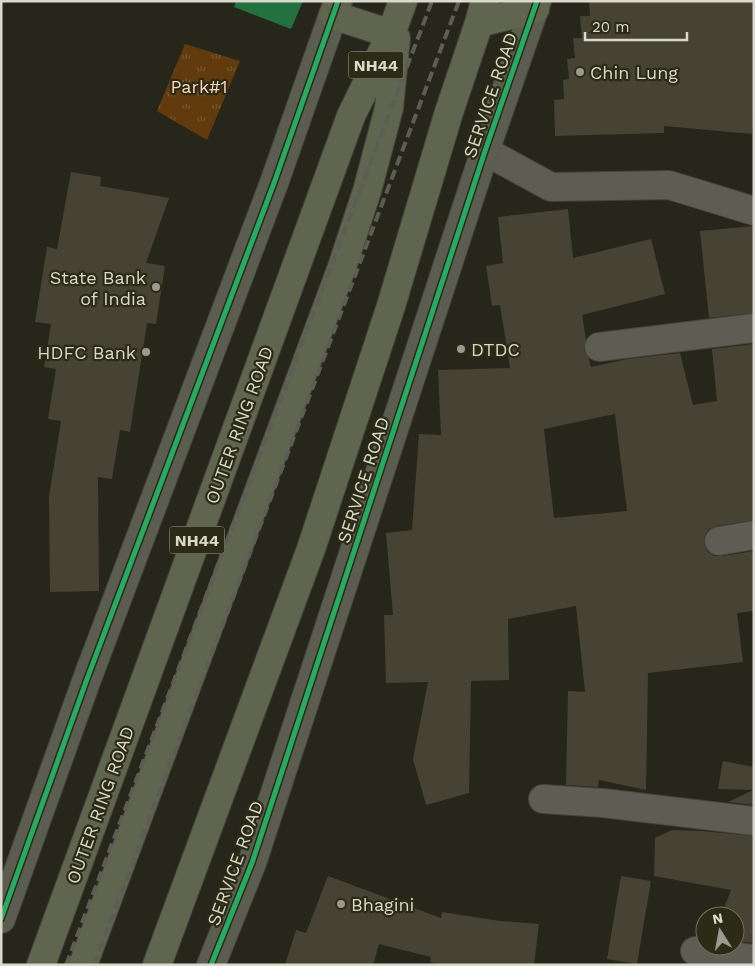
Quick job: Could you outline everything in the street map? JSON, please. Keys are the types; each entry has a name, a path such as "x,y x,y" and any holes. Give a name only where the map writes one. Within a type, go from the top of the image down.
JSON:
{"highway":[{"path":"157,965 311,549 391,306 449,112 482,12 536,5"},
{"path":"83,965 342,266 367,192 389,108 398,16 336,8"},
{"name":"OUTER RING ROAD","path":"41,965 351,116 398,16"}],"street":[{"name":"SERVICE ROAD","path":"211,965 252,863 485,151 536,5"},
{"path":"1,919 87,680 274,183 336,8"},
{"path":"485,151 551,187 669,185 754,211"},
{"path":"599,347 754,328"},
{"path":"719,541 754,535"},
{"path":"543,799 603,803 754,821"},
{"path":"734,956 754,959"}],"green space":[{"name":"Park#1","path":"185,44 240,61 207,140 157,111"}],"shaded area":[{"path":"236,1 303,1 291,29 234,7"}],"building":[{"path":"589,1 754,1 752,134 664,126 664,133 555,136 554,100 564,99 563,80 569,79 567,59 575,58 573,38 582,38 580,16 590,16"},
{"path":"71,172 101,177 100,186 169,198 146,263 165,266 156,324 147,323 130,432 120,430 112,479 98,477 99,591 50,592 49,496 61,421 48,419 56,369 44,367 51,324 35,322 47,247 57,249"},
{"path":"568,209 573,258 651,239 665,294 582,315 586,339 584,349 591,367 627,359 680,353 693,405 717,401 712,349 754,344 754,520 716,526 709,529 705,535 704,543 707,551 714,556 754,551 754,611 737,613 743,662 648,673 646,790 599,780 598,787 566,785 568,691 585,692 576,606 508,619 509,680 471,681 469,793 426,805 413,759 428,682 386,683 384,615 393,615 386,533 412,530 419,434 441,435 438,370 510,368 500,305 492,306 486,266 503,263 498,217","holes":["615,414 627,511 554,518 544,429"]},
{"path":"754,226 754,313 709,318 700,231"},
{"path":"723,761 754,767 754,805 728,802 753,790 718,789"},
{"path":"672,830 754,836 754,943 745,942 745,906 725,906 731,890 654,876 655,838"},
{"path":"328,876 441,918 442,912 500,921 539,924 534,965 444,965 430,962 431,957 379,944 373,965 285,965 296,930 306,933"},
{"path":"621,876 651,881 637,964 607,959"}],"railway":[{"path":"66,965 432,1"},
{"path":"94,965 459,1"}],"cycle path":[{"path":"1,919 87,679 274,183 338,1"},
{"path":"211,965 252,863 485,151 537,1"}],"place":[{"name":"Chin Lung","path":"580,72"},
{"name":"State Bank of India","path":"156,287"},
{"name":"DTDC","path":"461,349"},
{"name":"HDFC Bank","path":"146,352"},
{"name":"Bhagini","path":"341,904"}]}
